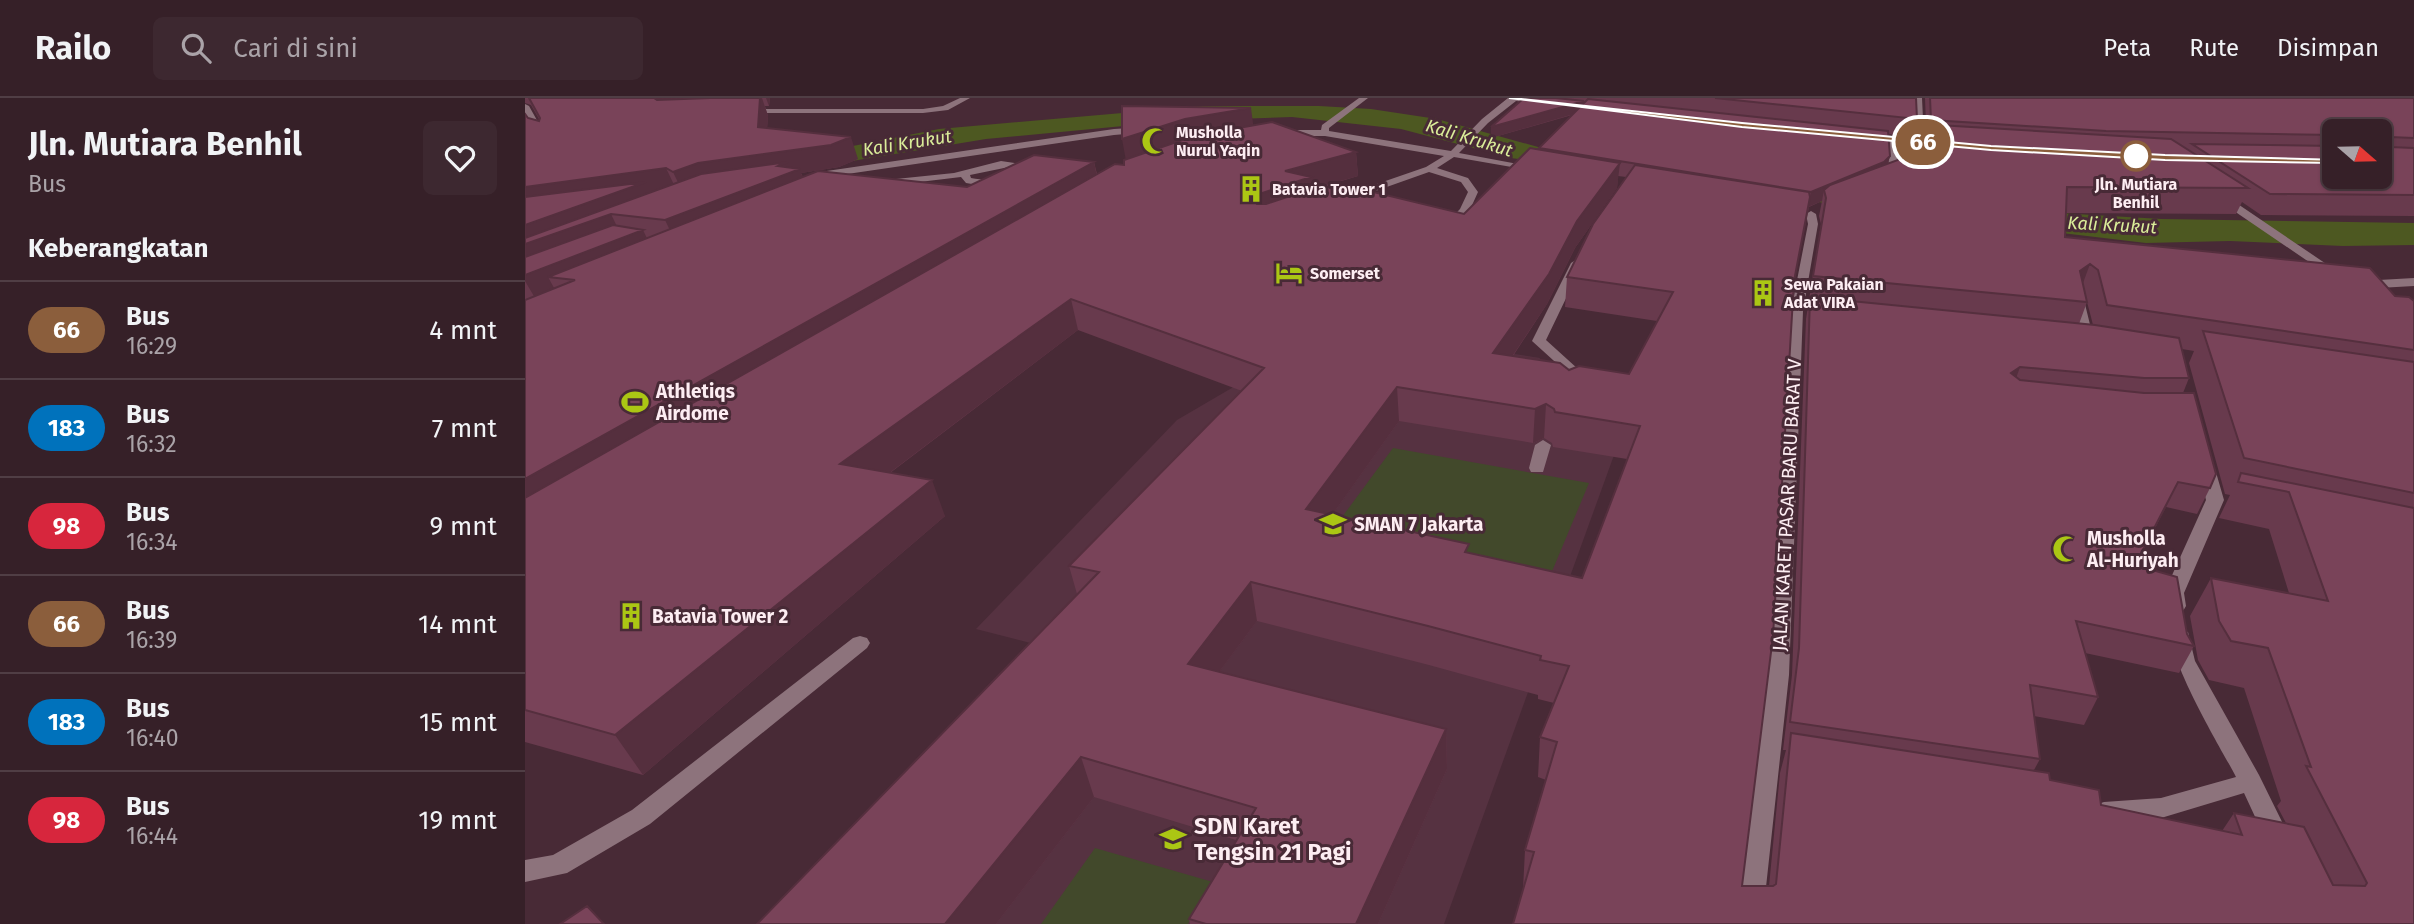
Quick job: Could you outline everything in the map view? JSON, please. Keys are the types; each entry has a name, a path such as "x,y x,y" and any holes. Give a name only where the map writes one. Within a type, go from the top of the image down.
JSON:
{"street":[{"path":"729,111 923,111 946,108 966,98"},
{"path":"1340,200 1429,169 1456,152 1485,121 1514,98 1555,103"},
{"path":"1918,98 1920,142"},
{"path":"1325,134 1325,127 1330,122 1360,101"},
{"path":"525,106 545,138"},
{"path":"801,178 1114,132 1160,131"},
{"path":"1270,132 1325,134 1456,152 1548,170"},
{"path":"1264,142 1325,134"},
{"path":"1852,136 1932,143"},
{"path":"1870,187 1886,181 1894,172 1891,139"},
{"path":"876,185 965,174 999,164 1017,165 1025,169 1020,176 1011,179 981,183 966,180 965,174"},
{"path":"1429,169 1465,180 1473,192 1465,210 1445,231"},
{"path":"2205,186 2326,268 2371,303"},
{"name":"JALAN KARET PASAR BARU BARAT V","path":"1748,924 1778,676 1804,312 1814,224 1809,211"},
{"path":"1568,397 1571,369 1539,341 1583,250"},
{"path":"2350,285 2414,282"},
{"path":"2078,300 2087,341"},
{"path":"1537,468 1543,445"},
{"path":"2202,448 2221,501 2174,593 2185,661 2251,782 2290,865"},
{"path":"525,871 558,865 641,817 859,643"},
{"path":"1769,759 1795,764"},
{"path":"2080,808 2104,812 2161,808 2251,782"}],"shaded area":[{"path":"1336,327 1540,358 1529,383 1634,400 1444,924 790,924 1046,647 976,629 1177,420"},
{"path":"1393,448 1589,483 1548,581 1328,536"},
{"path":"1095,848 1213,882 1188,924 1041,924"}],"water":[{"name":"Kali Krukut","path":"1203,106 1371,109 1437,119 1538,147 1678,163 1916,205 2162,219 2414,223 2414,245 2343,246 2230,241 2146,243 1852,208 1511,158 1401,129 1292,117 1176,121 986,139 736,180 792,158 939,129"}],"building":[{"path":"529,98 760,98 758,127 851,137 831,145 698,163 673,172 666,168 525,187 525,114 528,118 539,121 540,118"},
{"path":"1524,98 1556,98 1584,101 1491,127"},
{"path":"1715,98 1916,98 1917,119"},
{"path":"1930,98 2414,98 2414,138 2392,137 2392,119 2322,119 2322,135 2106,131 1931,120"},
{"path":"1588,99 1888,131 1890,156 1884,162 1811,192 1539,148"},
{"path":"1122,106 1251,108 1185,119 1122,139"},
{"path":"1272,122 1356,152 1285,171 1311,177 1256,195 1254,201 1257,204 1266,204 1332,182 1464,214 1530,148 1620,163 1577,221 1549,274 1493,353 1560,363 1569,370 1579,366 1629,374 1673,292 1567,277 1593,224 1635,165 1809,192 1794,281 1773,636 1742,886 1776,884 1791,733 2049,773 2050,780 2099,790 2101,805 2242,835 2234,813 2304,827 2333,885 2365,886 2367,883 2306,766 2311,767 2268,648 2231,641 2219,621 2211,578 2328,601 2289,492 2238,482 2241,473 2414,508 2414,924 1513,924 1534,852 1525,850 1557,742 1540,737 1569,666 1540,660 1541,656 1428,626 1251,582 1188,664 1446,729 1356,924 1206,924 1189,919 1256,808 1081,757 945,924 757,924 1099,572 1069,566 1264,368 1071,299 840,464 932,480 615,735 525,710 525,498 1115,164 1124,165 1124,160 1194,136","holes":["1397,387 1535,409 1546,404 1555,412 1640,426 1582,578 1465,552 1469,544 1306,509"]},
{"path":"1904,123 2171,139 2248,188 2067,187 2065,237 2370,268 2395,296 2409,297 2414,301 2414,350 2107,305 2098,270 2090,264 2080,271 2087,302 1813,276 1826,198 1824,190 1830,185 1898,160 1908,147"},
{"path":"2192,144 2322,146 2322,189 2392,189 2392,147 2414,148 2414,195 2270,194"},
{"name":"Athletiqs Airdome","path":"1034,155 1094,162 525,479 525,300 575,280 548,277 818,171 967,187"},
{"path":"788,162 778,166 800,169 665,220 611,214 525,244 525,238 701,174"},
{"path":"646,182 525,225 525,197"},
{"path":"613,225 643,230 525,275 525,257"},
{"path":"1810,297 2095,325 2179,338 2189,378 2144,378 2020,367 2011,373 2020,380 2144,393 2194,393 2216,474 2210,488 2178,482 2135,565 2177,577 2187,634 2194,646 2076,621 2098,697 2030,685 2040,759 1790,722 1799,648"},
{"path":"2203,331 2414,362 2414,493 2244,458"},
{"path":"587,906 604,924 560,924"}],"bus line":[{"name":"66","path":"1512,98 1742,125 1991,148 2165,158 2322,160"}],"place":[{"name":"Musholla Nurul Yaqin","path":"1155,141"},
{"name":"Jln. Mutiara Benhil","path":"2136,156"},
{"name":"Batavia Tower 1","path":"1251,189"},
{"name":"Somerset","path":"1289,273"},
{"name":"Sewa Pakaian Adat VIRA","path":"1763,293"},
{"name":"Athletiqs Airdome","path":"635,402"},
{"name":"SMAN 7 Jakarta","path":"1333,524"},
{"name":"Musholla Al-Huriyah","path":"2066,549"},
{"name":"Batavia Tower 2","path":"631,616"},
{"name":"SDN Karet Tengsin 21 Pagi","path":"1173,839"}]}
